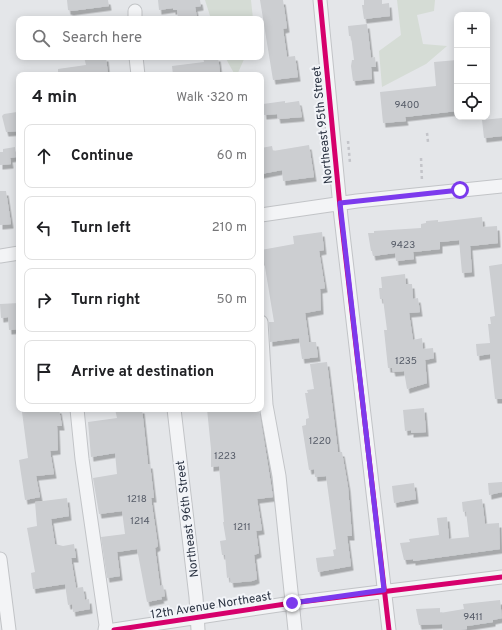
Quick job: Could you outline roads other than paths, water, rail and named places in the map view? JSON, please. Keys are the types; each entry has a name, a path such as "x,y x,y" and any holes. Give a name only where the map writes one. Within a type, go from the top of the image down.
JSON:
{"street":[{"name":"Northeast 95th Street","path":"320,0 340,203 389,630"},
{"path":"136,60 138,72"},
{"path":"264,216 340,203 502,186"},
{"path":"0,256 16,253"},
{"path":"264,372 266,406 279,476 295,630"},
{"path":"77,412 82,459 106,625 105,630"},
{"name":"Northeast 96th Street","path":"174,412 198,624"},
{"path":"0,559 9,630"},
{"name":"12th Avenue Northeast","path":"114,630 198,624 292,603 502,576"}]}
